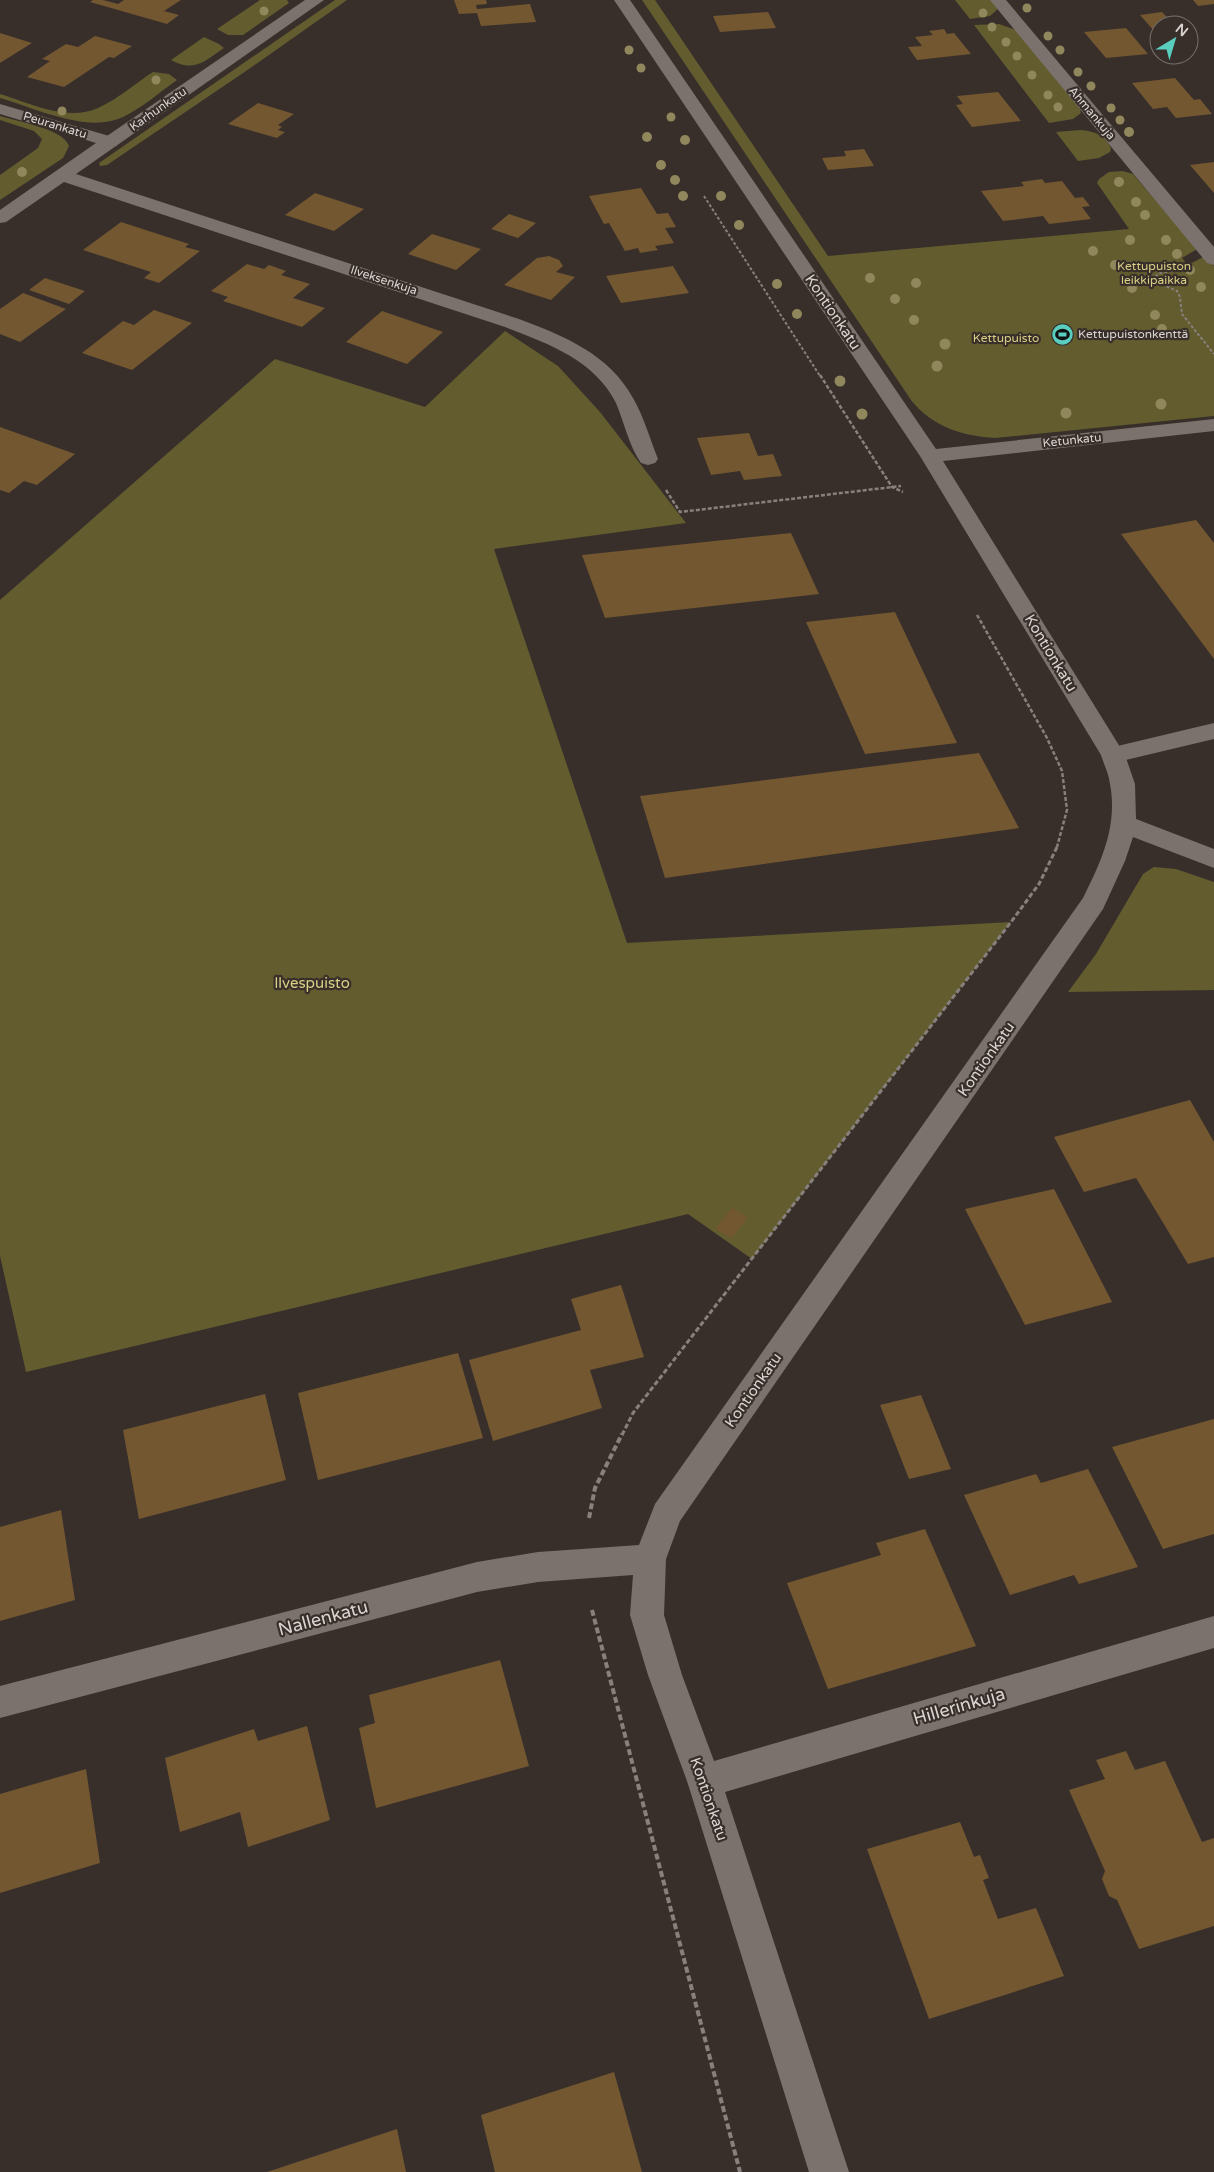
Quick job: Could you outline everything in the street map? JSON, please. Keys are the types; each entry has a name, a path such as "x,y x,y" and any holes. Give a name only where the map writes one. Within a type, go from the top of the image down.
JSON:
{"street":[{"name":"Karhunkatu","path":"0,218 316,0"},
{"name":"Kontionkatu","path":"622,0 930,456 1113,755 1123,787 1125,824 1114,861 1094,902 666,1514 650,1559 647,1615 664,1675 704,1781 829,2172"},
{"name":"Ahmankuja","path":"998,0 1211,255"},
{"name":"Peurankatu","path":"0,108 110,142"},
{"name":"Ilveksenkuja","path":"62,175 512,323 565,344 594,363 615,386 623,398 648,459"},
{"name":"Ketunkatu","path":"930,456 1214,424"},
{"path":"1113,755 1214,731"},
{"path":"1125,824 1214,859"},
{"name":"Nallenkatu","path":"0,1702 477,1577 538,1567 650,1559"},
{"name":"Hillerinkuja","path":"704,1781 1214,1632"}],"path":[{"path":"700,190 892,487"},
{"path":"1211,255 1198,252 1179,262 1175,269 1160,273 1156,276 1156,281 1177,291 1180,297 1182,314 1214,354"},
{"path":"1209,350 1214,349"},
{"path":"648,459 680,512 892,487 907,494"},
{"path":"740,2172 581,1564 594,1488 633,1413 1011,922 1039,884 1058,845 1067,810 1062,772 1047,738 974,612"}],"green space":[{"path":"260,0 287,0 289,3 243,35 228,35 217,29"},
{"path":"335,0 347,0 107,165 100,166 99,163"},
{"name":"Kettupuisto","path":"642,0 655,0 828,256 1129,229 1097,183 1099,179 1109,172 1123,171 1133,174 1199,248 1182,258 1188,265 1205,256 1214,266 1214,416 995,438 960,432 928,417 911,400"},
{"path":"955,0 992,0 998,9 990,16 970,19"},
{"path":"999,24 1016,30 1080,109 1081,113 1073,119 1049,123 974,25"},
{"path":"204,37 224,48 199,64 179,64 171,60"},
{"path":"153,72 169,74 177,80 137,109 123,117 109,121 94,123 62,118 0,98 0,94 61,112 86,112 113,100"},
{"path":"0,116 49,130 65,140 69,146 63,158 0,200 0,175 38,148 42,139 34,131 0,120"},
{"path":"1090,131 1102,137 1111,148 1110,152 1099,158 1078,161 1056,132"},
{"name":"Ilvespuisto","path":"505,331 558,366 600,412 686,523 494,549 627,943 1011,922 752,1259 688,1214 26,1372 0,1256 0,600 275,359 425,407"},
{"path":"1154,867 1176,869 1214,882 1214,990 1068,992 1096,954 1143,874"}],"building":[{"path":"93,0 103,0 118,4 124,0 181,0 164,11 179,15 167,24 90,2"},
{"path":"454,0 486,0 487,4 476,5 477,9 530,4 536,22 481,26 477,13 459,14"},
{"path":"1193,0 1214,0 1214,4 1198,6"},
{"path":"768,12 776,28 720,32 713,16"},
{"path":"1162,12 1165,15 1149,15 1149,25 1140,15"},
{"path":"1126,28 1148,54 1106,58 1084,32"},
{"path":"944,29 947,34 954,33 971,54 917,60 908,47 922,46 915,37 933,35 929,31"},
{"path":"0,33 32,43 0,63"},
{"path":"95,36 132,46 114,58 109,57 64,87 27,77 50,61 42,59 66,44 78,47"},
{"path":"1175,78 1194,100 1200,99 1212,114 1176,118 1167,107 1153,109 1132,83"},
{"path":"998,92 1021,121 972,127 956,105 963,104 957,96"},
{"path":"258,103 294,114 278,125 282,127 278,130 285,132 277,138 228,124"},
{"path":"864,149 874,166 828,170 822,158 846,156 844,151"},
{"path":"1214,162 1214,193 1190,165"},
{"path":"1042,179 1045,183 1062,181 1075,198 1083,197 1090,206 1082,207 1091,219 1049,224 1043,216 1003,221 981,191 1024,186 1021,182"},
{"path":"641,188 657,214 668,213 676,227 665,228 674,243 655,246 658,250 640,253 638,248 625,251 609,223 604,224 589,196"},
{"path":"315,193 364,209 334,231 285,215"},
{"path":"509,214 536,223 518,238 491,229"},
{"path":"121,222 189,244 185,247 200,251 159,283 144,278 151,272 83,250"},
{"path":"432,234 481,249 456,270 408,254"},
{"path":"549,256 559,260 563,266 556,272 575,277 551,300 504,285 537,258"},
{"path":"247,264 264,269 269,265 286,271 281,275 310,284 293,298 325,308 302,327 223,301 228,297 211,291"},
{"path":"673,266 689,293 621,303 606,276"},
{"path":"45,278 85,291 69,304 29,290"},
{"path":"23,293 66,309 20,342 0,334 0,309"},
{"path":"154,310 192,323 132,370 82,353 123,321 134,325"},
{"path":"382,311 443,332 407,364 346,342"},
{"path":"0,427 75,454 37,485 24,481 9,493 0,490"},
{"path":"749,433 758,456 773,454 782,476 744,480 740,471 711,475 697,438"},
{"path":"1196,520 1214,543 1214,659 1121,534"},
{"path":"791,533 819,594 605,618 582,555"},
{"path":"895,612 957,743 865,754 806,622"},
{"path":"979,753 1019,828 665,878 640,796"},
{"path":"1190,1100 1214,1142 1214,1257 1188,1264 1136,1178 1084,1192 1054,1137"},
{"path":"1054,1189 1112,1302 1025,1325 965,1209"},
{"path":"732,1208 748,1217 732,1238 715,1229"},
{"path":"621,1285 644,1357 590,1370 602,1408 493,1441 469,1360 581,1330 571,1299"},
{"path":"458,1353 483,1438 318,1480 298,1393"},
{"path":"265,1394 286,1480 139,1519 123,1430"},
{"path":"921,1395 951,1469 909,1479 880,1405"},
{"path":"1214,1419 1214,1534 1163,1549 1112,1447"},
{"path":"1088,1469 1138,1567 1079,1584 1074,1575 1010,1595 964,1495 1036,1474 1041,1483"},
{"path":"61,1510 75,1600 0,1621 0,1527"},
{"path":"925,1529 976,1646 828,1689 787,1583 881,1555 876,1543"},
{"path":"500,1660 529,1766 376,1808 359,1728 375,1723 369,1695"},
{"path":"307,1726 330,1820 248,1847 240,1812 180,1832 165,1758 254,1729 258,1741"},
{"path":"1126,1751 1135,1770 1165,1761 1202,1842 1214,1838 1214,1926 1139,1949 1117,1900 1109,1896 1102,1879 1105,1871 1069,1790 1105,1779 1096,1760"},
{"path":"86,1769 100,1863 0,1893 0,1794"},
{"path":"960,1822 974,1857 980,1855 989,1878 983,1880 998,1919 1036,1908 1064,1976 929,2019 867,1849"},
{"path":"614,2072 642,2172 495,2172 481,2115"},
{"path":"397,2129 406,2172 267,2172"}],"place":[{"name":"Kettupuistonkenttä","path":"1062,334"}],"park label":[{"name":"Kettupuiston leikkipaikka","path":"1154,273"}]}
